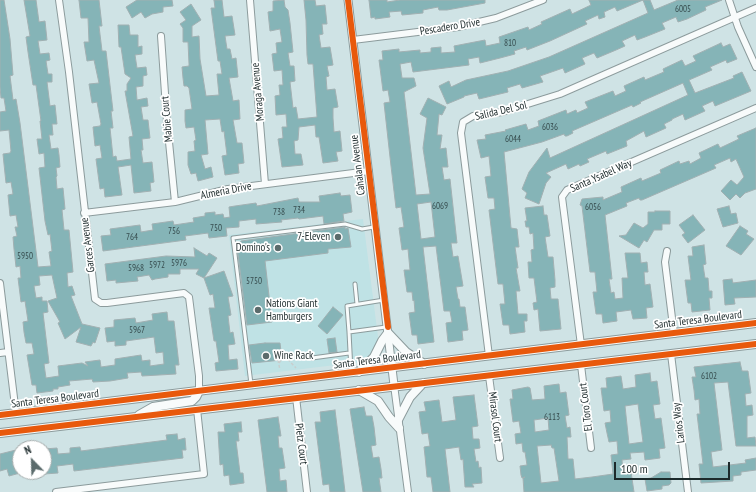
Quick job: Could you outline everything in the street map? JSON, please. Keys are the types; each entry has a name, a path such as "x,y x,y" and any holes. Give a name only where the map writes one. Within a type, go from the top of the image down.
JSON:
{"main road":[{"name":"Santa Teresa Boulevard","path":"0,415 756,323"},
{"path":"355,372 374,357 388,330 406,352 424,364"},
{"path":"0,433 394,385 489,376 756,344"},
{"path":"359,390 378,401 389,417 399,424 410,397 423,383"},
{"path":"136,416 153,407 192,401 196,397 198,391"}],"street":[{"name":"Garces Avenue","path":"59,0 69,72 95,299 101,303 107,303 184,293 189,297 198,376 198,391"},
{"name":"Moraga Avenue","path":"250,0 265,184"},
{"name":"Cahalan Avenue","path":"348,0 408,492"},
{"name":"Pescadero Drive","path":"353,40 458,27 496,18 543,0"},
{"path":"729,0 756,67"},
{"name":"Salida Del Sol","path":"489,356 461,133 463,122 473,116 502,112 560,94 756,8"},
{"name":"Mabie Court","path":"161,36 167,122 175,202"},
{"name":"Santa Ysabel Way","path":"581,345 562,197 567,190 756,108"},
{"name":"Almeria Drive","path":"84,213 175,202 228,189 369,171"},
{"path":"667,250 665,262 674,334"},
{"path":"0,283 16,414"},
{"path":"0,353 8,352"},
{"name":"Larios Way","path":"671,354 688,492"},
{"name":"El Toro Court","path":"581,365 591,448"},
{"name":"Mirasol Court","path":"489,376 500,458"},
{"name":"Pietz Court","path":"296,397 307,492"},
{"path":"56,492 116,489 204,474 197,409"}],"lane":[{"path":"251,385 233,238 346,224 362,229 376,227"},
{"path":"355,284 357,304"},
{"path":"355,372 349,353 347,306 385,300"},
{"path":"349,332 388,330"},
{"path":"312,358 349,353"}],"path":[{"path":"281,352 296,368"},
{"path":"280,370 279,361 282,359 288,359"}],"shaded area":[{"path":"363,219 378,337 374,353 360,362 245,376 229,235"}],"building":[{"path":"0,0 4,0 10,39 13,75 10,76 13,100 16,99 20,123 38,267 51,266 49,252 52,251 50,234 48,235 45,221 39,168 45,167 44,153 39,154 37,139 42,139 41,121 36,85 33,85 28,52 26,37 30,36 24,0 36,0 39,22 45,21 47,40 38,41 40,54 49,53 50,60 46,61 48,74 52,74 52,82 47,82 50,106 55,105 57,124 52,124 53,135 49,135 51,149 58,148 60,167 56,168 57,189 63,188 65,209 62,210 64,230 69,230 73,272 67,273 68,287 72,286 75,295 71,296 82,324 100,328 95,343 93,342 91,346 76,342 81,327 65,339 58,323 60,322 48,301 57,298 52,275 39,276 40,285 34,286 36,298 42,297 42,301 47,301 48,312 43,313 49,363 44,364 46,378 59,376 58,366 82,363 88,366 85,362 100,360 101,367 115,365 115,359 141,355 142,361 150,360 150,366 164,364 163,352 156,353 154,337 126,341 126,345 115,346 115,341 107,342 105,328 114,327 114,320 135,318 136,323 153,320 152,314 167,312 168,321 174,321 179,365 175,365 176,374 142,376 141,372 127,373 128,378 93,382 92,379 69,381 70,385 58,387 58,389 53,389 53,391 37,393 36,385 32,385 27,355 34,354 32,343 26,343 24,332 23,322 28,321 25,301 21,302 18,278 21,278 20,266 16,267 13,237 17,236 15,227 18,227 16,215 10,216 8,195 13,194 11,182 6,183 3,154 10,153 11,151 9,130 0,131 0,112 6,111 4,98 1,98 0,87"},
{"path":"79,0 99,0 102,26 99,26 102,51 106,51 113,111 111,111 113,128 110,128 113,157 116,156 117,161 131,159 129,137 133,136 125,91 127,91 127,84 131,78 125,74 121,47 119,47 118,25 129,25 130,35 138,35 138,47 142,46 142,54 135,55 137,68 146,67 147,75 143,76 143,86 136,87 137,100 147,98 148,106 141,107 143,120 148,120 150,138 142,139 143,150 141,150 143,163 152,162 154,182 150,183 151,191 134,193 131,165 118,167 122,195 105,197 104,188 100,189 96,159 102,158 100,145 95,146 93,127 100,126 101,124 97,102 92,103 89,84 99,83 94,60 87,61 84,42 89,42 88,18 81,18"},
{"path":"137,0 172,0 173,6 163,7 163,12 152,14 145,18 141,12 132,18 126,7"},
{"path":"214,0 222,0 224,17 232,16 235,35 225,36 227,49 230,49 232,59 236,58 238,77 229,78 233,101 239,100 240,119 233,120 237,143 242,143 244,163 238,164 239,173 225,175 222,156 227,155 224,131 222,132 220,119 205,120 208,154 201,155 205,169 211,167 213,177 198,181 196,173 191,174 188,165 188,152 195,151 194,141 196,140 194,127 186,128 185,121 185,110 192,109 189,88 184,86 183,78 182,67 189,66 188,42 183,42 183,28 180,24 186,20 180,12 191,4 201,20 192,26 192,37 199,36 200,59 206,96 219,95 217,74 222,74 220,61 218,61 211,8 215,8"},
{"path":"284,0 285,7 288,10 293,52 288,53 290,66 294,66 295,81 290,82 293,108 296,107 298,119 317,117 313,64 308,64 307,55 304,0 315,0 316,6 325,5 327,24 322,24 323,34 319,35 321,48 330,47 333,65 327,66 329,76 326,77 327,90 335,89 338,107 333,108 333,118 334,132 340,131 342,151 336,152 338,161 323,163 319,137 316,137 315,125 299,127 298,140 294,141 295,154 301,154 303,165 282,167 278,139 283,138 282,127 287,127 286,114 276,115 275,96 280,95 279,85 283,85 282,70 274,71 272,54 277,53 276,43 282,42 280,29 270,31 268,12 273,11 273,1"},
{"path":"369,0 387,0 387,2 400,0 485,0 485,3 447,10 439,10 438,7 423,10 423,13 402,15 401,11 389,12 390,17 375,19 375,17 371,18"},
{"path":"589,0 643,0 617,11 615,7 604,12 605,17 599,19 598,15 585,21 587,24 550,41 527,50 526,47 514,51 515,54 500,58 480,63 479,57 468,59 469,65 413,72 411,62 400,64 402,78 414,78 416,86 404,92 416,195 430,194 423,148 427,118 420,114 428,98 446,107 442,115 439,114 437,135 442,135 440,149 446,148 448,167 442,167 444,180 450,179 457,243 451,243 453,257 458,256 463,286 456,287 460,307 465,307 468,330 462,331 463,340 448,342 446,323 452,322 450,311 444,311 436,246 423,247 434,342 418,344 417,335 412,335 409,313 415,312 414,300 413,301 412,292 407,292 404,270 410,270 408,249 402,250 399,228 404,227 401,207 396,208 384,103 390,102 388,90 383,91 379,60 383,60 382,51 399,49 399,52 420,50 420,53 431,52 431,48 441,47 441,53 455,52 454,46 485,40 486,46 500,43 499,37 528,27 529,30 542,24 541,22 570,9 572,14 591,5","holes":["431,202 435,237 421,239 417,204"]},
{"path":"643,0 650,0 654,10 678,0 722,0 705,7 706,10 687,19 678,22 676,17 662,23 665,29 637,40 635,35 622,41 625,46 597,58 594,53 582,58 585,64 565,73 563,68 540,76 543,82 522,88 520,84 507,88 508,92 479,99 477,93 464,96 447,104 439,86 449,81 451,87 466,80 508,71 549,57 648,13"},
{"path":"721,43 723,47 730,44 737,59 727,63 726,60 710,67 712,70 689,80 695,93 734,78 733,76 742,72 751,91 715,106 713,101 702,106 705,111 685,120 683,114 664,124 666,128 646,137 644,131 626,141 627,146 607,154 606,151 587,159 589,162 580,166 579,164 568,169 566,164 546,173 551,177 546,183 539,204 525,198 527,193 522,189 529,172 547,148 550,158 688,95 683,83 640,102 641,103 633,107 632,105 572,131 573,133 567,136 564,134 542,142 504,152 511,228 517,229 519,247 515,247 518,268 516,268 520,291 516,291 518,314 527,314 527,321 524,321 525,332 510,334 509,325 503,325 500,304 505,304 503,284 498,284 489,210 495,209 494,198 488,198 485,177 491,176 489,156 481,158 477,140 486,139 485,135 506,131 505,130 526,124 528,130 539,126 538,121 566,110 567,114 576,110 577,113 588,108 585,102 613,91 615,96 626,91 624,86 644,77 645,80 664,72 663,69 682,60 685,66 696,61 693,56"},
{"path":"756,128 756,189 745,193 740,198 736,194 730,200 721,191 731,180 737,185 744,177 736,159 731,162 730,158 714,165 716,168 642,200 639,198 626,203 627,206 605,215 612,279 609,279 611,293 614,292 615,299 623,298 622,278 628,278 625,253 640,253 641,263 647,262 648,272 644,272 645,285 650,284 653,307 646,308 647,318 633,319 631,310 616,312 617,321 603,323 602,314 596,314 593,292 597,292 595,272 590,272 582,206 580,205 582,199 603,197 603,200 622,192 621,187 641,178 642,181 661,173 660,170 679,161 680,164 689,161 690,164 701,158 699,153 718,144 720,148 739,139 737,136"},
{"path":"340,193 341,196 350,195 352,212 343,214 344,221 324,224 323,216 256,224 256,219 239,221 239,227 226,228 227,236 209,238 208,233 185,236 186,240 103,251 101,236 111,235 110,229 140,225 141,232 153,230 152,224 173,221 174,225 194,222 193,218 205,216 205,213 215,212 215,215 223,214 224,218 230,217 229,207 256,203 257,206 298,198 299,202 320,202 319,196"},
{"path":"543,206 544,215 547,215 550,236 545,237 548,257 553,257 555,280 555,287 550,288 551,299 558,299 561,329 540,331 538,309 534,310 533,303 537,302 534,278 529,278 528,262 532,262 531,250 534,249 533,233 530,234 529,227 526,227 525,221 527,221 525,208"},
{"path":"729,206 731,214 736,213 738,223 723,227 717,209"},
{"path":"670,211 670,224 662,224 662,230 654,230 647,242 644,240 639,248 619,236 626,235 634,223 643,228 648,224 648,212"},
{"path":"693,215 705,230 688,243 682,235 685,233 679,225"},
{"path":"740,226 748,231 746,234 754,239 741,255 726,246"},
{"path":"345,227 345,229 348,228 351,247 328,249 328,253 265,261 272,322 247,325 237,246 241,241"},
{"path":"704,245 706,264 703,265 705,278 708,278 709,291 712,291 712,298 709,298 710,310 692,312 691,303 688,303 685,280 691,280 688,256 693,256 692,247"},
{"path":"194,248 207,256 209,253 217,258 204,278 196,274 199,269 180,269 180,274 168,274 168,277 152,280 149,275 137,277 138,281 116,283 116,280 107,281 105,264 166,256 195,257"},
{"path":"224,271 233,296 228,297 231,315 228,316 230,333 233,332 235,344 228,345 229,360 237,359 238,369 216,371 215,363 219,362 209,308 215,308 213,294 210,295 204,278"},
{"path":"732,279 733,283 756,280 756,297 734,298 735,304 725,305 723,280"},
{"path":"333,307 343,315 327,334 318,326"},
{"path":"335,338 337,352 329,353 327,339"},
{"name":"Wine Rack","path":"280,343 282,360 252,363 249,345"},
{"path":"740,362 742,371 748,371 751,393 745,394 746,406 752,405 753,415 747,416 747,438 755,437 756,446 736,446 728,382 714,383 722,450 711,452 713,467 746,463 745,460 756,458 756,470 741,472 741,475 733,476 733,481 701,483 699,464 703,464 697,414 700,414 699,399 695,400 692,377 696,377 694,367"},
{"path":"650,373 651,382 657,381 660,404 653,405 655,419 661,418 665,448 659,449 660,458 645,460 644,452 630,453 631,459 622,460 623,473 631,472 634,492 524,492 523,478 525,477 522,478 520,466 527,465 522,443 516,444 515,434 521,433 519,421 513,422 510,399 513,399 512,390 528,387 530,388 532,400 545,399 544,386 559,384 560,393 566,392 569,415 565,416 567,428 570,427 571,437 567,437 568,459 573,459 575,479 592,477 613,474 611,455 618,454 617,441 609,442 605,423 611,422 610,410 604,411 601,388 607,388 606,378 621,376 623,389 636,387 635,375","holes":["638,404 643,442 629,444 625,406","548,418 549,430 535,432 534,420","551,445 552,448 554,448 559,481 541,483 537,446"]},
{"path":"474,395 478,426 472,427 473,439 479,439 480,448 474,449 476,462 478,461 479,468 481,467 482,483 472,484 474,487 465,487 463,459 461,460 459,447 445,449 450,492 433,492 431,477 427,477 424,447 430,446 428,433 422,434 419,412 426,411 424,402 439,400 442,422 456,420 453,397"},
{"path":"364,407 366,416 372,416 376,445 371,446 373,458 379,457 382,478 379,478 381,492 363,492 350,409"},
{"path":"335,410 345,492 330,492 329,484 323,485 315,422 321,422 320,412"},
{"path":"278,417 281,436 278,436 279,448 282,448 285,468 279,469 280,481 286,480 287,492 267,492 258,420"},
{"path":"241,422 242,432 238,432 239,441 236,441 240,473 243,473 244,483 230,485 229,475 224,476 223,464 220,465 218,432 225,432 224,424"},
{"path":"177,434 178,440 185,438 186,450 182,450 183,458 74,471 73,464 57,466 58,473 52,473 52,448 57,448 58,454 70,453 70,448 80,447 81,451 167,440 166,435"},
{"path":"12,451 12,475 9,476 7,469 0,471 0,454"},
{"path":"661,472 670,472 671,483 669,485 662,486 662,489 647,491 645,479 651,478"}],"cycle path":[{"path":"348,0 388,327"},
{"path":"0,415 756,323"},
{"path":"0,433 756,344"}],"place":[{"name":"7-Eleven","path":"338,237"},
{"name":"Domino's","path":"278,248"},
{"name":"Nations Giant Hamburgers","path":"258,310"},
{"name":"Wine Rack","path":"266,356"}]}
